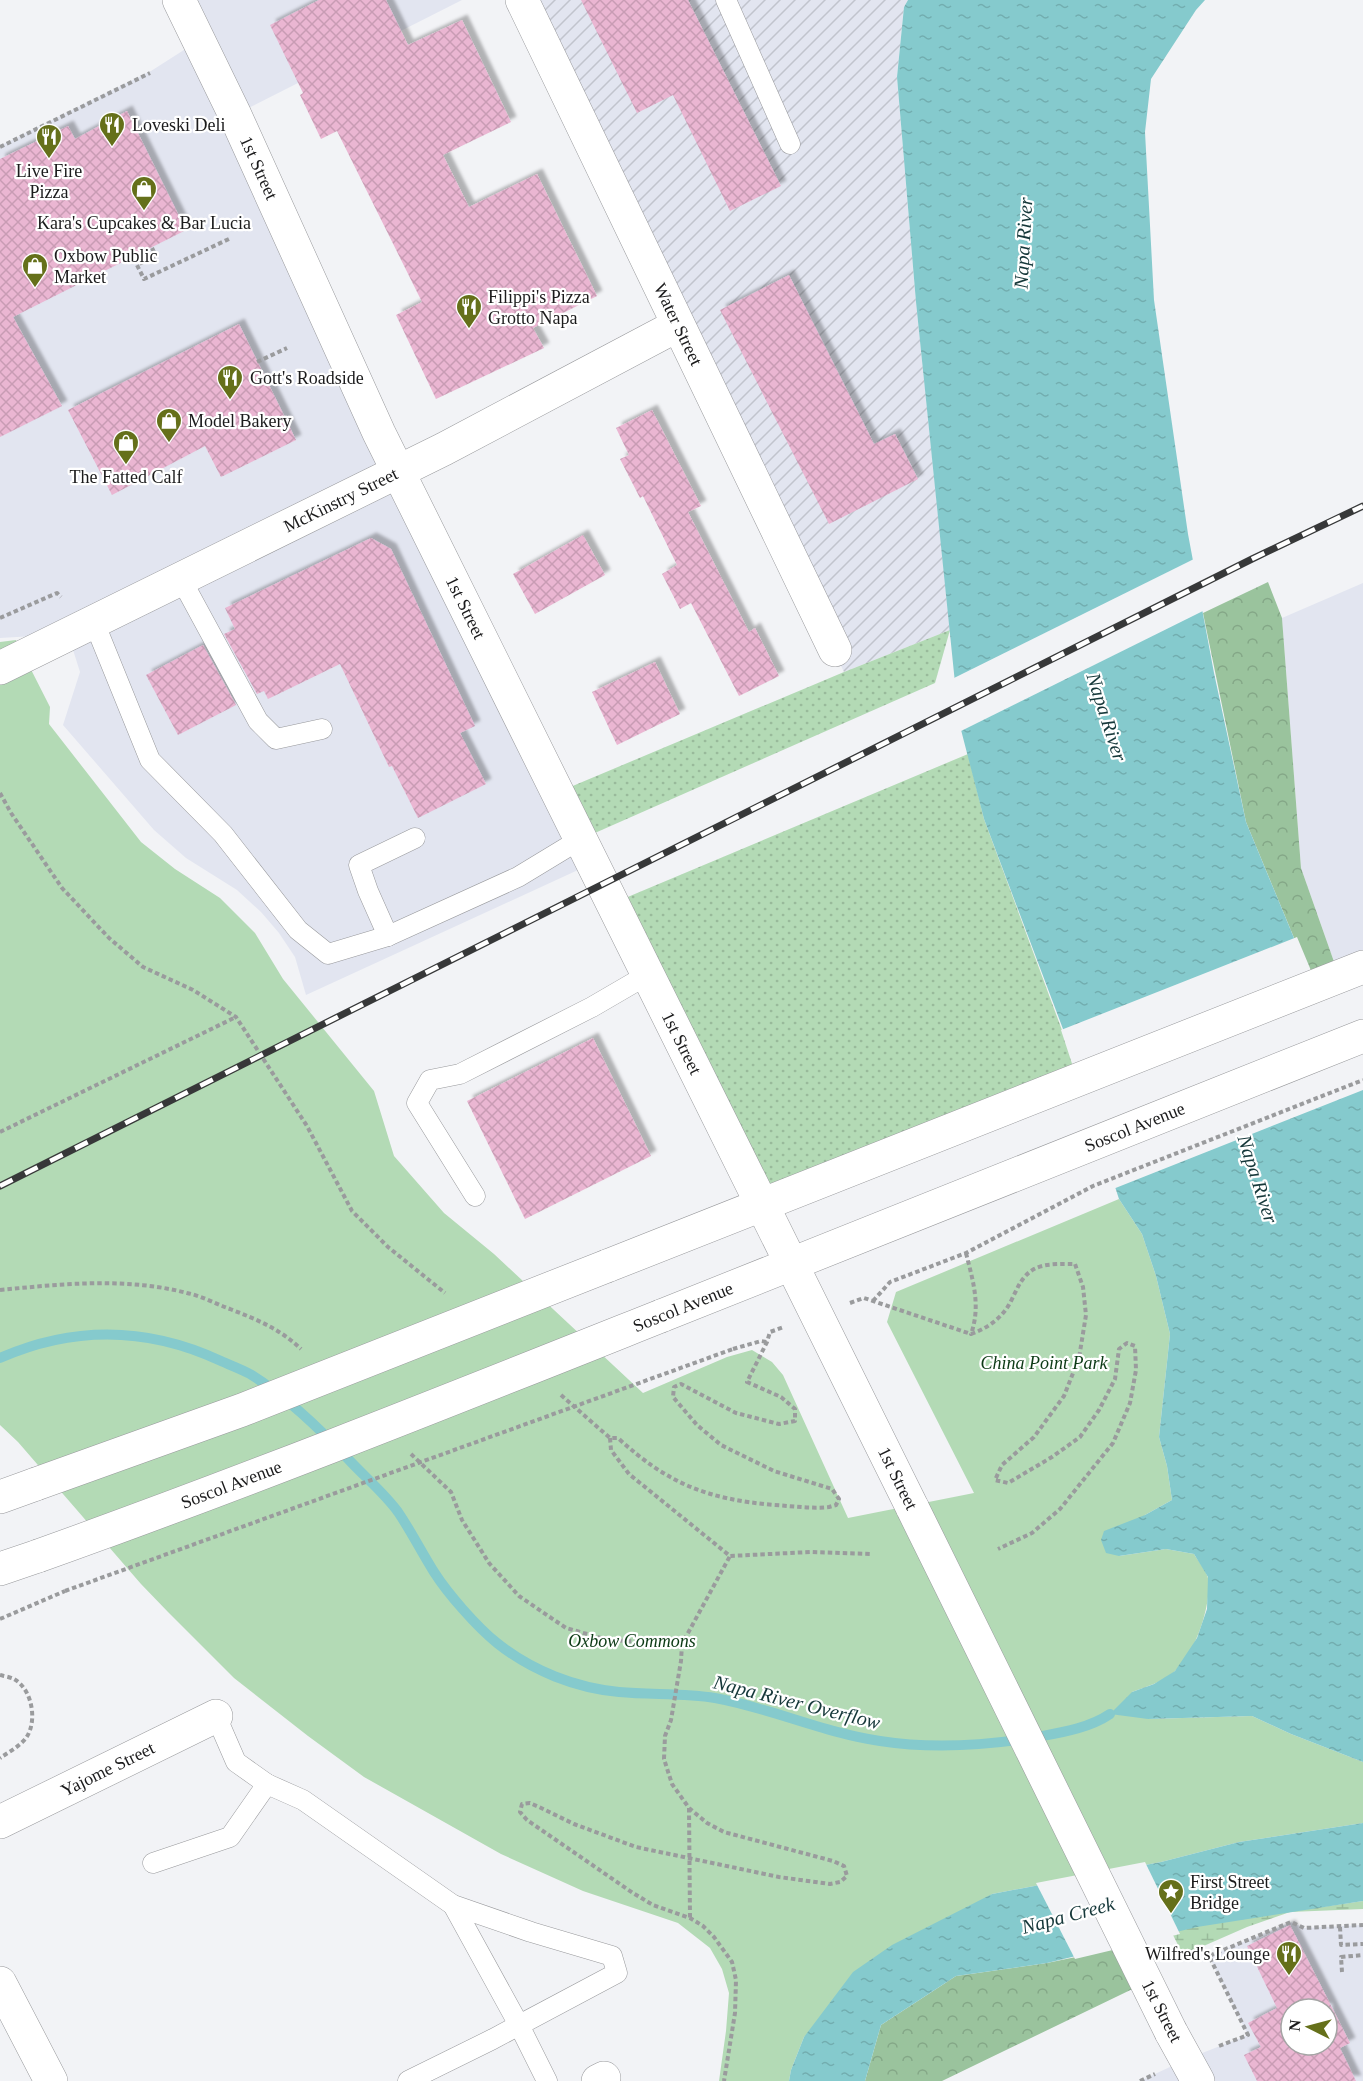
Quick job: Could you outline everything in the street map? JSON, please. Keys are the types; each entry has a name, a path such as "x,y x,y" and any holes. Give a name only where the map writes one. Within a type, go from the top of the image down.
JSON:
{"main road":[{"name":"1st Street","path":"180,0 235,115 379,433 1185,2057"},
{"name":"Water Street","path":"522,0 835,650"},
{"name":"McKinstry Street","path":"0,668 398,471 678,326"},
{"path":"0,1497 242,1410 1351,972"},
{"name":"Soscol Avenue","path":"0,1569 301,1459 1081,1150 1362,1036"},
{"name":"Yajome Street","path":"0,1822 216,1716"},
{"path":"0,1983 51,2081"}],"lane":[{"path":"726,0 790,144"},
{"path":"181,579 258,721 276,739 322,729"},
{"path":"94,622 150,760 223,834 298,930 328,954 388,936 518,877 579,840"},
{"path":"388,936 359,865 415,838"},
{"path":"475,1196 417,1103 430,1080 460,1074 592,1007 647,975"},
{"path":"216,1716 236,1762 267,1784 303,1800 453,1905 531,1932 612,1956 617,1973 408,2081"},
{"path":"153,1863 230,1837 267,1784"},
{"path":"453,1905 547,2081"}],"path":[{"path":"0,147 150,73"},
{"path":"152,248 156,256 137,265 144,279 231,238"},
{"path":"257,362 287,348"},
{"path":"0,618 57,593 62,598"},
{"path":"0,793 62,888 109,938 143,967 193,990 236,1017 307,1126 352,1211 388,1248 423,1274"},
{"path":"0,1132 236,1017"},
{"path":"873,1301 890,1282 966,1253 1093,1186 1363,1080"},
{"path":"966,1253 975,1286 977,1307 976,1320 971,1334"},
{"path":"864,1298 971,1334 994,1323 1012,1301 1016,1288 1024,1277 1035,1268 1075,1264 1083,1287 1086,1315 1078,1358 1064,1396 1034,1437 1002,1465 995,1480 1008,1482 1052,1457 1080,1437 1099,1410 1115,1379 1119,1349 1127,1343 1135,1346 1137,1370 1130,1402 1113,1443 1060,1509 1032,1533 998,1549"},
{"path":"0,1290 66,1283 129,1283 188,1293 258,1320 286,1334"},
{"path":"770,1332 747,1382 781,1397 795,1409 795,1421 779,1424 736,1413 681,1384 674,1388 673,1397 697,1425 721,1444 774,1471 832,1489 839,1499 836,1505 819,1508 757,1503 696,1490 670,1478 641,1459 618,1438 610,1438 611,1450 629,1474 729,1556 810,1552 872,1554"},
{"path":"0,1619 65,1592 733,1348 761,1341 767,1342"},
{"path":"451,1492 462,1520 489,1563 519,1596 566,1628 608,1640 682,1644"},
{"path":"724,2081 735,2013 736,1980 732,1962 714,1937 690,1918 653,1905 633,1893 527,1820 520,1812 522,1804 530,1803 574,1824 636,1847 779,1876 830,1884 840,1882 847,1876 844,1866 833,1861 724,1833 689,1808 672,1784 664,1759 664,1736 671,1720 682,1644 729,1556"},
{"path":"0,1675 13,1678 23,1687 29,1697 32,1711 31,1729 26,1738 0,1758"},
{"path":"689,1808 690,1918"},
{"path":"1140,2081 1185,2057 1248,2035 1209,1956 1292,1922 1304,1928 1363,1925"},
{"path":"1340,1927 1341,1946 1363,1944"},
{"path":"1342,1972 1341,1957 1363,1955"}],"shaded area":[{"path":"182,0 462,0 235,115 591,864 306,995 295,957 261,912 237,890 186,858 154,830 63,725 80,672 68,634 0,638 0,146 151,71 198,41"},
{"path":"522,0 908,0 904,7 897,77 916,302 950,630 844,672"},
{"path":"1363,583 1363,967 1339,976 1301,868 1282,618"},
{"path":"1291,1922 1305,1928 1363,1925 1363,2081 1140,2081 1187,2059 1248,2035 1209,1956"}],"green space":[{"path":"1268,582 1282,618 1301,868 1339,976 1314,986 1246,822 1203,613"},
{"path":"950,630 935,683 579,840 556,793 844,672"},
{"name":"Oxbow Commons","path":"16,640 50,707 49,724 141,842 175,869 220,898 255,933 283,979 374,1091 394,1156 444,1213 494,1254 643,1393 727,1357 752,1350 772,1362 783,1375 848,1518 974,1493 887,1322 896,1292 1119,1199 1142,1234 1156,1276 1170,1334 1159,1437 1167,1466 1172,1500 1145,1515 1119,1556 1166,1549 1194,1554 1207,1575 1209,1589 1205,1615 1189,1654 1182,1664 1164,1679 1132,1692 1148,1719 1252,1716 1363,1762 1363,1823 1239,1842 1161,1862 992,1894 804,2037 789,2081 719,2081 729,1993 722,1969 710,1948 678,1923 583,1891 501,1854 364,1777 234,1678 141,1584 18,1442 0,1425 0,642"},
{"path":"968,754 984,819 1080,1079 761,1204 611,904"},
{"path":"1363,1901 1363,1909 1290,1912 1247,1927 1183,1955 1170,1929"},
{"path":"1129,1946 1147,1982 942,2081 865,2081 881,2025 956,1976 1047,1963"}],"water":[{"name":"Napa River","path":"908,0 1205,0 1151,79 1145,132 1154,300 1188,534 1214,673 1246,822 1332,1030 1363,1085 1363,1762 1252,1716 1148,1719 1110,1714 1132,1692 1154,1684 1175,1671 1197,1638 1207,1609 1208,1577 1194,1554 1166,1549 1119,1556 1106,1553 1101,1540 1104,1531 1145,1515 1172,1500 1167,1466 1159,1437 1170,1334 1156,1276 1142,1234 1119,1199 1063,1029 984,819 959,722 916,302 897,77 904,7"},
{"name":"Napa Creek","path":"1363,1823 1363,1901 1197,1927 1047,1963 956,1976 881,2025 865,2081 789,2081 804,2037 853,1972 892,1945 992,1894 1161,1862 1239,1842"}],"pier":[{"path":"1196,558 1205,610 959,732 952,679"},
{"path":"1297,937 1335,1028 1363,1078 1363,1090 1113,1189 1061,1030"},
{"path":"1145,1862 1180,1934 1075,1959 1036,1883"}],"building":[{"path":"319,0 386,0 408,45 462,20 511,122 443,155 469,207 537,174 597,296 533,328 544,348 436,399 396,315 422,302 337,131 321,139 300,95 303,93 270,25"},
{"path":"581,0 688,0 781,186 730,211 673,95 637,113"},
{"name":"Oxbow Public Market","path":"127,111 186,230 13,317 62,406 0,437 0,159 68,126 75,139"},
{"path":"789,275 874,444 895,434 918,479 829,524 720,310"},
{"path":"239,324 296,440 221,477 205,446 112,495 68,410"},
{"path":"652,410 701,506 688,512 749,632 755,628 779,676 739,696 691,603 680,609 662,574 677,565 643,496 640,498 620,459 629,455 616,428"},
{"path":"583,535 605,575 535,614 513,574"},
{"path":"371,538 391,549 475,726 460,733 486,784 418,818 392,766 389,767 340,664 268,699 264,691 257,694 224,634 235,629 225,608"},
{"path":"203,645 236,705 178,735 146,675"},
{"path":"655,662 680,714 617,745 592,692"},
{"path":"593,1038 651,1156 525,1219 467,1101"},
{"name":"Wilfred's Lounge","path":"1290,1925 1327,1997 1279,1997 1279,2057 1339,2057 1339,2021 1350,2043 1340,2048 1356,2081 1257,2081 1244,2055 1261,2047 1248,2023 1277,2008 1247,1946"}],"waterway":[{"name":"Napa River Overflow","path":"0,1358 55,1340 110,1335 166,1342 194,1350 250,1374 303,1414 387,1499 403,1519 440,1581 481,1628 497,1643 525,1662 571,1682 619,1692 715,1698 859,1737 918,1745 975,1745 1032,1738 1083,1727 1110,1714"}],"railway":[{"path":"0,1186 1252,559 1363,506"}],"place":[{"name":"Loveski Deli","path":"112,148"},
{"name":"Live Fire Pizza","path":"49,160"},
{"name":"Kara's Cupcakes & Bar Lucia","path":"144,212"},
{"name":"Oxbow Public Market","path":"35,289"},
{"name":"Filippi's Pizza Grotto Napa","path":"469,330"},
{"name":"Gott's Roadside","path":"230,401"},
{"name":"Model Bakery","path":"169,444"},
{"name":"The Fatted Calf","path":"126,466"},
{"name":"First Street Bridge","path":"1171,1915"},
{"name":"Wilfred's Lounge","path":"1289,1977"}],"park label":[{"name":"China Point Park","path":"1044,1363"}]}
